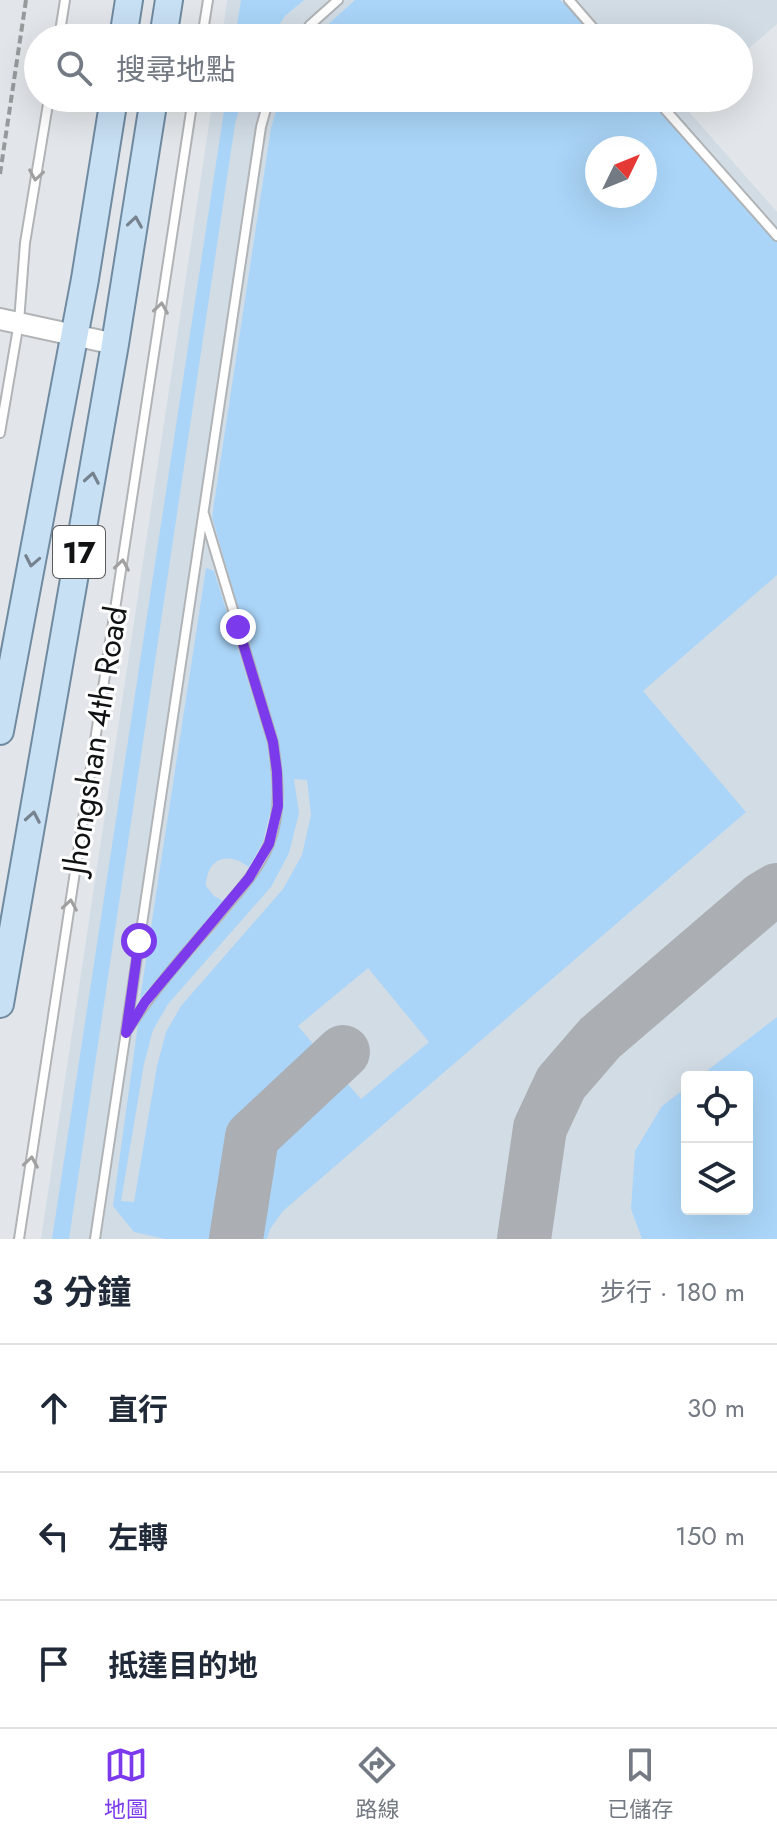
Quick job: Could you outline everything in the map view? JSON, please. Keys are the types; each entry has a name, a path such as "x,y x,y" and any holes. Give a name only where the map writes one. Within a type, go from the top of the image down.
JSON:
{"main road":[{"path":"125,24 129,0"},
{"path":"165,24 169,0"},
{"name":"17","path":"0,731 74,336 112,112"},
{"name":"Jhongshan 4th Road","path":"0,1004 115,344 152,112"}],"street":[{"path":"10,320 115,344"}],"lane":[{"path":"61,24 65,0"},
{"path":"204,24 208,0"},
{"path":"311,24 338,0"},
{"path":"569,0 590,24"},
{"path":"0,433 10,320 47,112"},
{"name":"Jhongshan 4th Road","path":"19,1239 191,112"},
{"path":"95,1239 265,112"},
{"path":"667,112 777,236"},
{"path":"126,1033 145,1002 249,878 269,844 278,806 273,742 203,511"}],"path":[{"path":"0,174 26,0"}],"shaded area":[{"path":"227,0 777,0 777,24 753,45 753,24 224,24"},
{"path":"241,0 304,0 280,24 237,24"},
{"path":"355,0 560,0 585,24 328,24"},
{"path":"211,112 689,112 777,212 777,1239 41,1239"},
{"path":"224,112 238,112 69,1239 52,1239"},
{"path":"276,112 662,112 777,241 777,575 643,691 746,812 283,1211 267,1239 251,1239 266,1141 339,1074 361,1099 429,1042 368,968 298,1026 319,1051 241,1127 221,1239 165,1239 134,1232 113,1206 138,1024 177,972 244,894 262,867 276,838 284,799 276,740 212,517","holes":["294,779 307,780 311,815 302,855 283,889 181,1006 166,1032 157,1066 134,1202 121,1201 144,1064 153,1030 168,1004 271,887 289,853 299,813"]},
{"path":"206,568 214,571 267,743 272,805 263,842 249,867 233,859 214,863 206,886 223,901 140,999"},
{"path":"777,1017 777,1239 642,1239 631,1209 635,1151 662,1106 681,1092 681,1215 753,1215 753,1071 707,1071"}],"taxiway":[{"path":"524,1239 540,1128 561,1083 600,1038 762,899 777,890"},
{"path":"236,1239 252,1137 343,1052"}],"route":[{"path":"139,941 126,1033 145,1002 249,878 269,844 278,806 273,742 238,627"}]}
